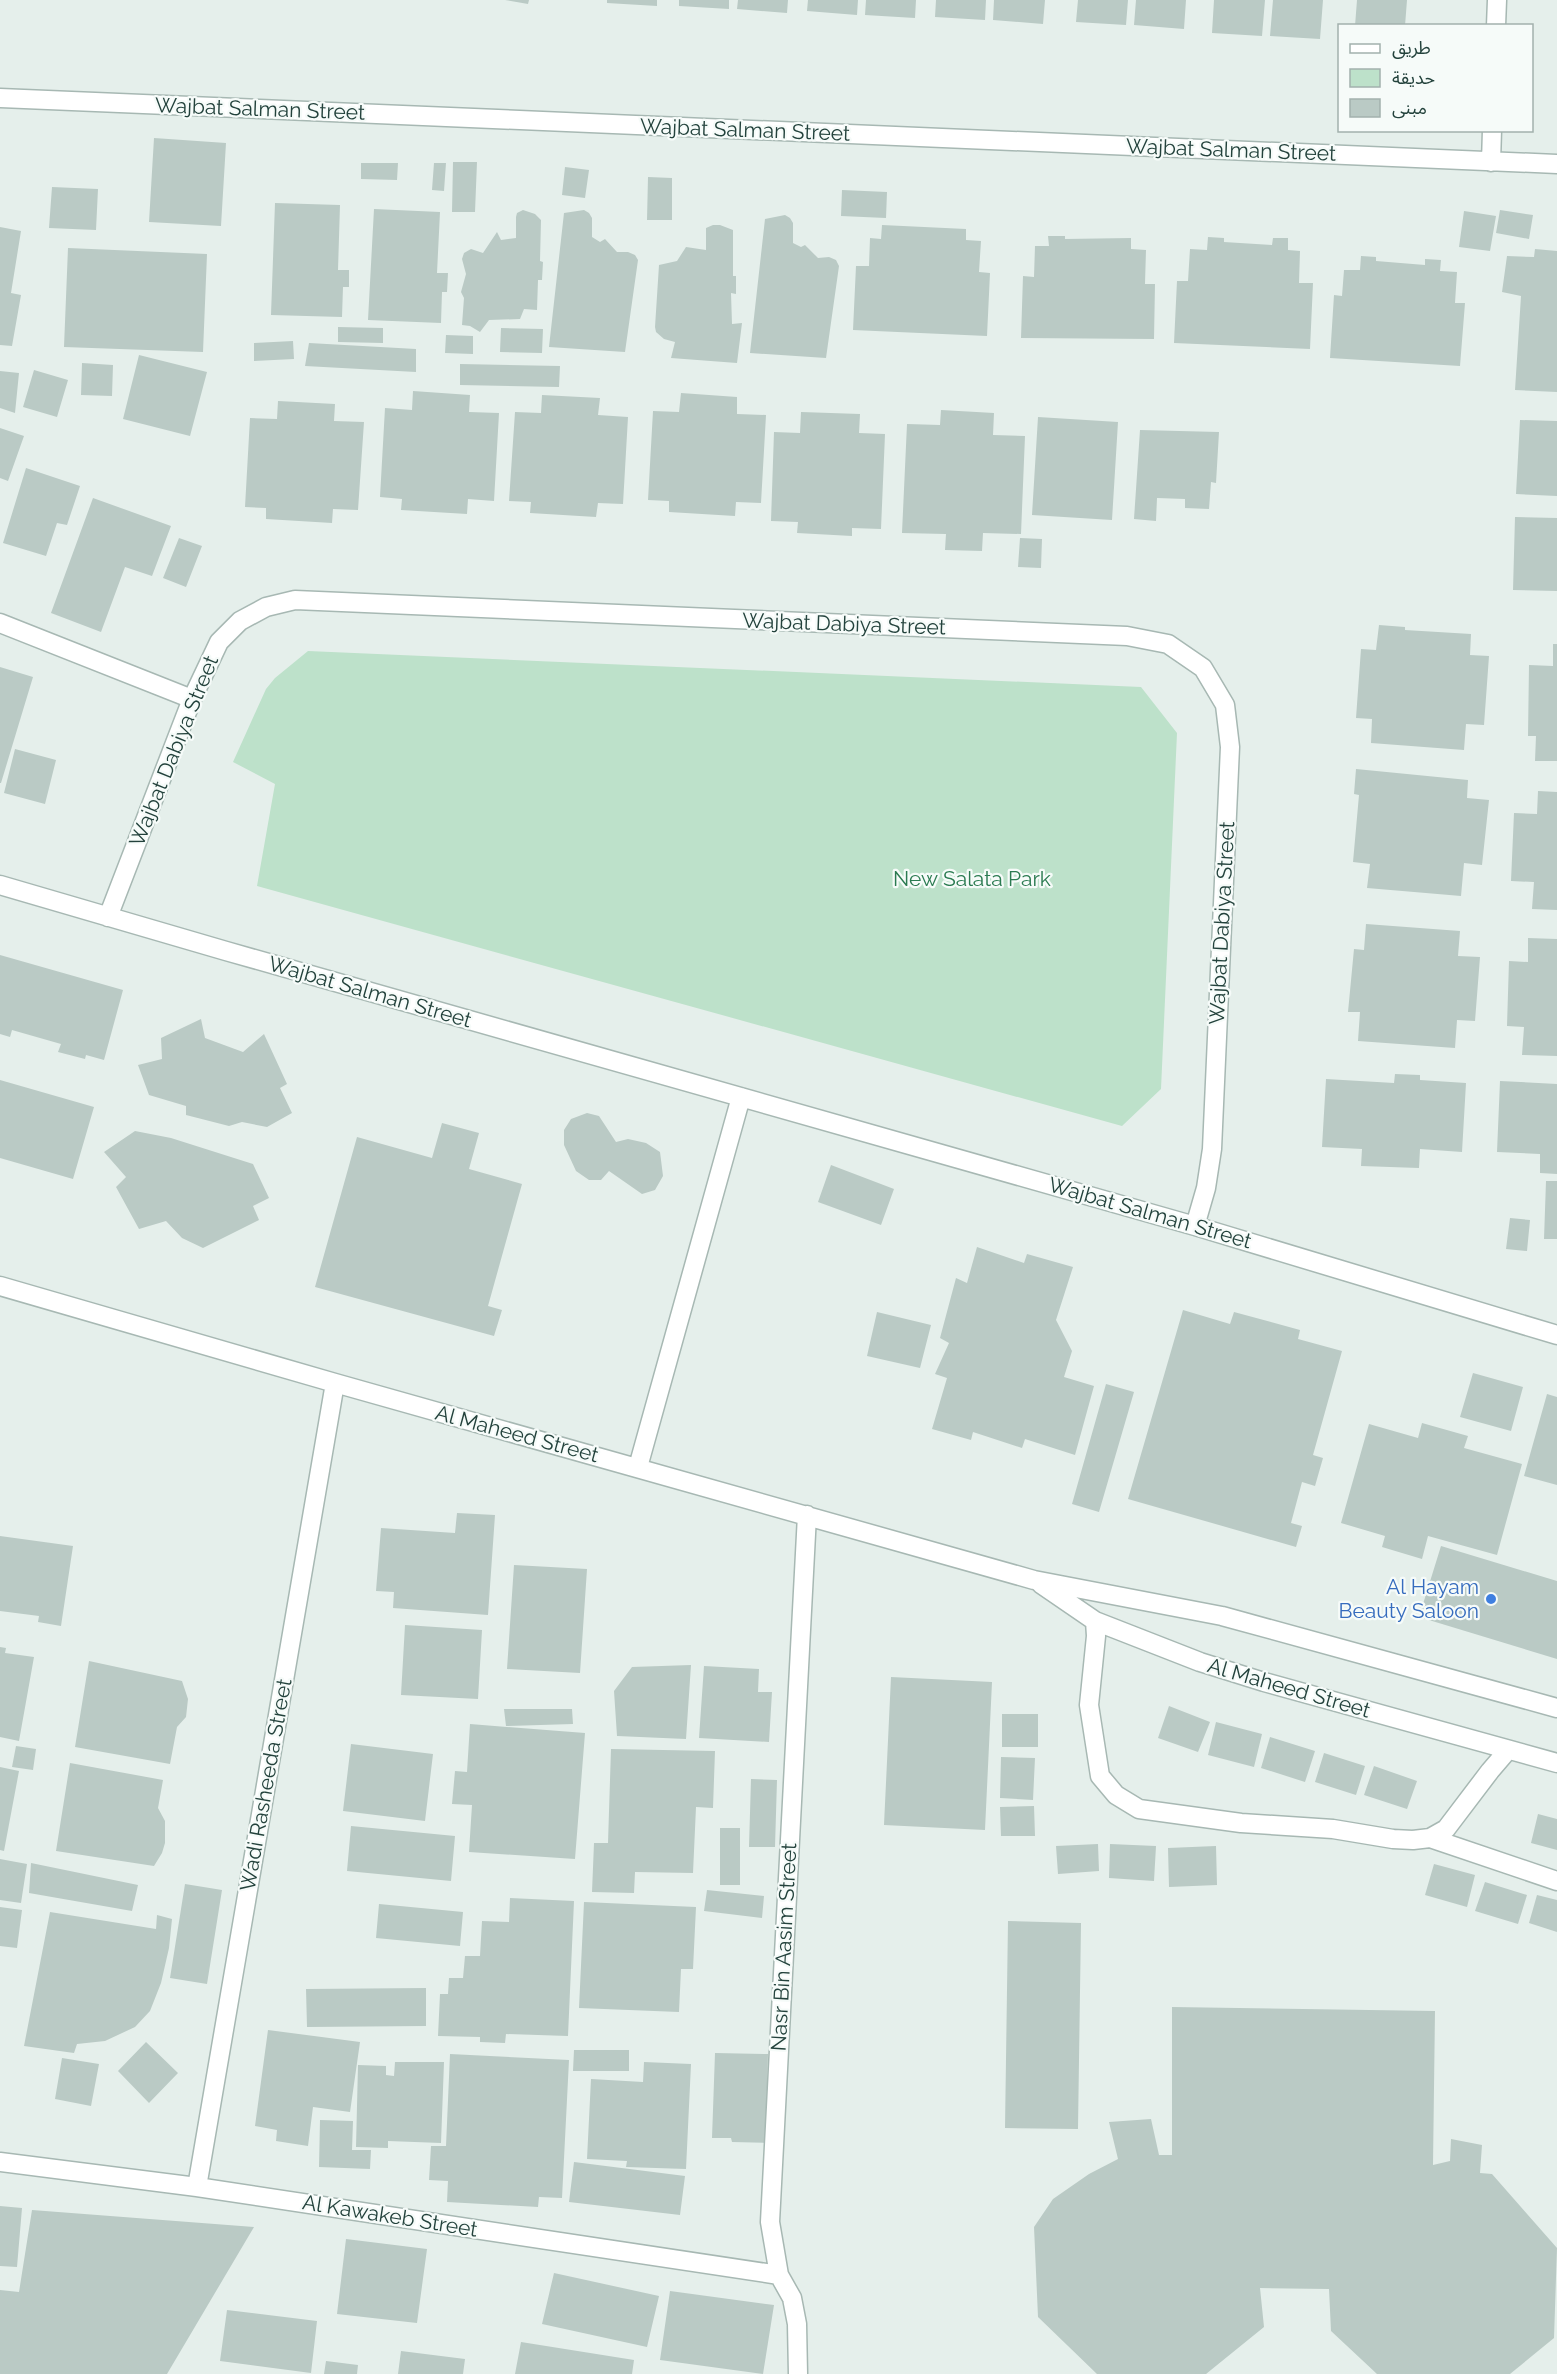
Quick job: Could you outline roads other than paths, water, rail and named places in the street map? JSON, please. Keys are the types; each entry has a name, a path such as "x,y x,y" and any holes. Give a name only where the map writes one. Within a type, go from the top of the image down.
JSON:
{"street":[{"path":"1496,24 1497,0"},
{"name":"Wajbat Salman Street","path":"0,98 1557,164"},
{"path":"1491,162 1492,132"},
{"name":"Wajbat Dabiya Street","path":"108,917 192,699 219,642 240,621 266,607 296,600 1116,635 1168,644 1203,668 1225,705 1230,747 1212,1149 1206,1188 1195,1226"},
{"path":"0,623 192,699"},
{"name":"Wajbat Salman Street","path":"0,885 1195,1226 1557,1335"},
{"path":"638,1467 741,1097"},
{"name":"Al Maheed Street","path":"0,1286 334,1383 1034,1580 1222,1616 1557,1708"},
{"name":"Wadi Rasheeda Street","path":"197,2187 334,1383"},
{"name":"Nasr Bin Aasim Street","path":"798,2374 797,2324 792,2298 779,2275 770,2222 807,1515"},
{"name":"Al Maheed Street","path":"1034,1580 1095,1621 1200,1662 1264,1682 1557,1763"},
{"path":"1095,1621 1096,1636 1089,1705 1100,1776 1116,1795 1139,1809 1189,1817 1333,1829 1393,1839 1430,1838 1446,1829 1508,1750"},
{"path":"1430,1838 1557,1881"},
{"name":"Al Kawakeb Street","path":"0,2162 197,2187 779,2275"}],"place":[{"name":"Al Hayam Beauty Saloon","path":"1491,1599"}],"park label":[{"name":"New Salata Park","path":"972,879"}]}
